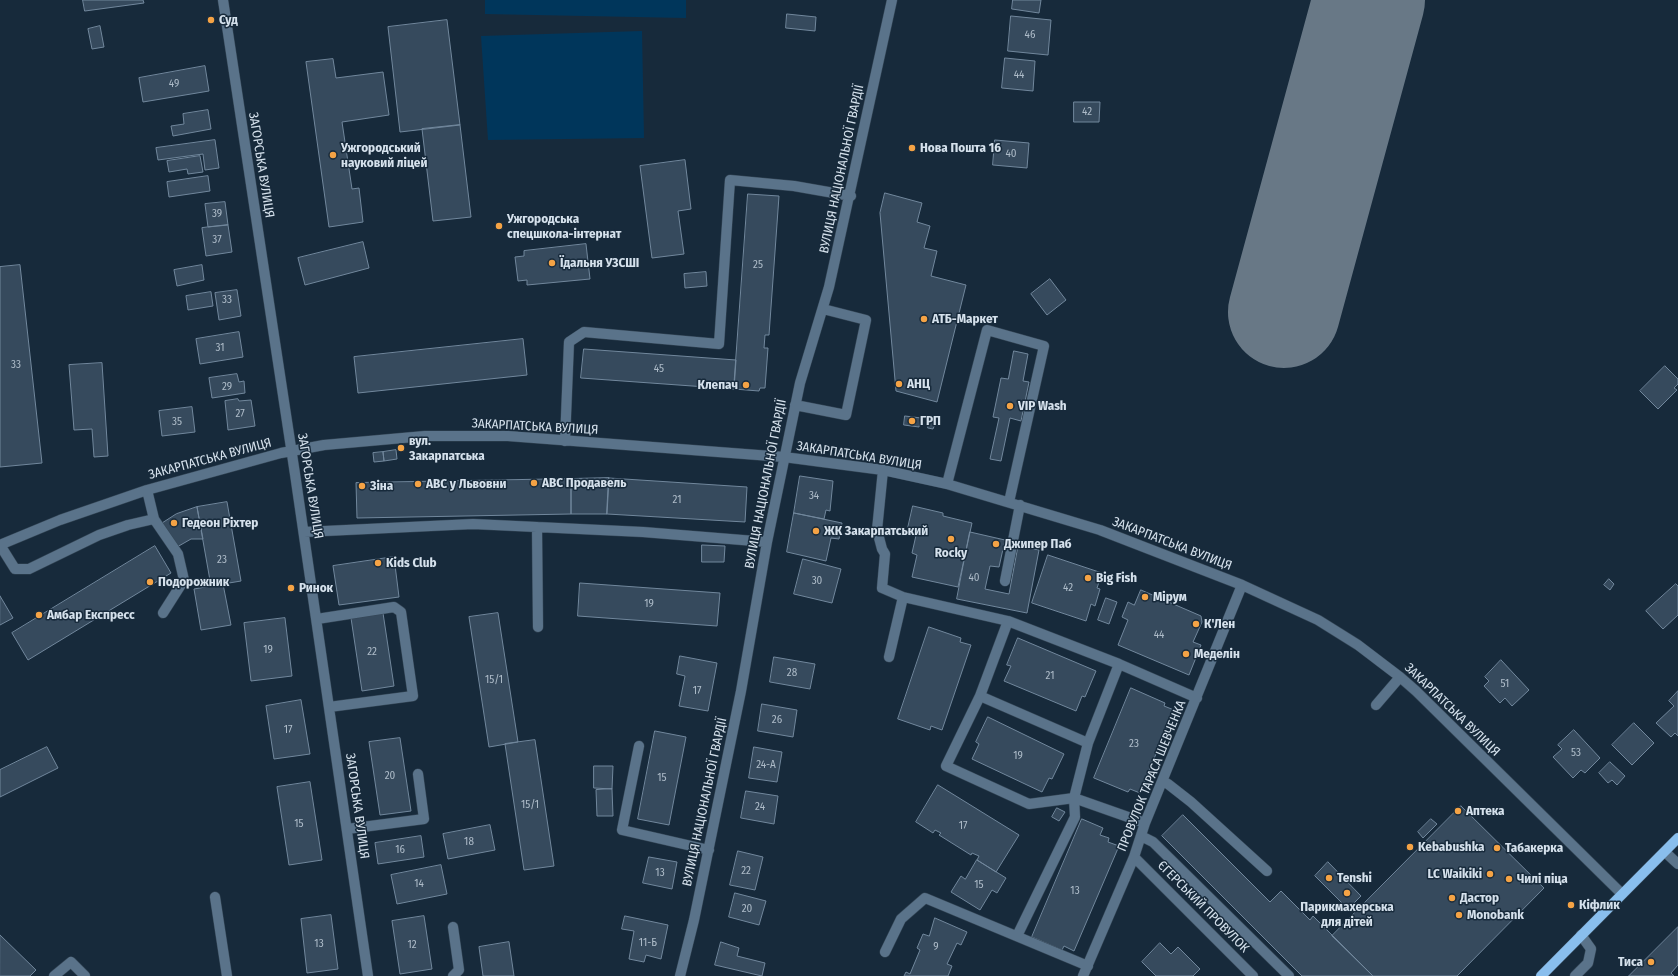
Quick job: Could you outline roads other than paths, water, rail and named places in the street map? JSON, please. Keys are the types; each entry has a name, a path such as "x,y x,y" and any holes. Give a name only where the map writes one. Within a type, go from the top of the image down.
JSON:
{"main road":[{"path":"1541,976 1678,838"}],"street":[{"name":"ЗАГОРСЬКА ВУЛИЦЯ","path":"222,0 292,451 368,976"},
{"name":"ВУЛИЦЯ НАЦІОНАЛЬНОЇ ГВАРДІЇ","path":"680,976 709,850 741,691 767,542 795,405 800,383 823,309 851,196 892,0"},
{"path":"565,441 569,342 584,332 719,344 730,180 794,186 851,196"},
{"path":"795,405 846,415 866,320 823,309"},
{"path":"947,484 986,330 1044,346 1009,502"},
{"name":"ЗАКАРПАТСЬКА ВУЛИЦЯ","path":"0,545 60,520 147,490 292,451 324,445 425,436 508,436 784,457 883,470 947,484 1100,530 1242,585 1318,620 1339,632 1400,677 1622,894"},
{"path":"883,470 877,530 882,549 885,554 882,588 903,597 1008,621 1119,664 1197,698"},
{"path":"147,490 154,519 178,554 184,580 163,613"},
{"path":"1004,581 1020,506"},
{"path":"0,545 15,569 29,569 99,535 128,525 154,519"},
{"path":"304,532 473,524 650,532 767,542"},
{"path":"537,527 538,627"},
{"name":"ПРОВУЛОК ТАРАСА ШЕВЧЕНКА","path":"1083,976 1134,857 1145,823 1242,585"},
{"path":"889,657 903,597"},
{"path":"317,619 394,607 401,612 413,696 330,707"},
{"path":"1008,621 980,696 946,766 1029,804 1074,798 1145,823"},
{"path":"1017,936 1075,817 1074,798 1088,743 1119,664"},
{"path":"1376,704 1400,677"},
{"path":"980,696 1088,743"},
{"path":"639,746 622,830 709,850"},
{"path":"347,830 424,819 418,774"},
{"path":"1163,781 1191,802 1267,871"},
{"path":"1141,836 1153,842 1289,976"},
{"path":"1665,852 1678,864"},
{"name":"ЄГЕРСЬКИЙ ПРОВУЛОК","path":"1134,857 1253,976"},
{"path":"215,897 227,976"},
{"path":"885,952 901,919 925,898 1088,966"},
{"path":"453,927 459,970 453,976"},
{"path":"1575,976 1588,963 1591,949 1581,935"},
{"path":"54,976 71,962 85,976"}],"place":[{"name":"Суд","path":"211,20"},
{"name":"Нова Пошта 16","path":"912,148"},
{"name":"Ужгородський науковий ліцей","path":"333,155"},
{"name":"Ужгородська спецшкола-інтернат","path":"499,226"},
{"name":"Їдальня УЗСШІ","path":"552,263"},
{"name":"АТБ-Маркет","path":"924,319"},
{"name":"АНЦ","path":"899,384"},
{"name":"Клепач","path":"746,385"},
{"name":"VIP Wash","path":"1010,406"},
{"name":"ГРП","path":"912,421"},
{"name":"вул. Закарпатська","path":"401,448"},
{"name":"ABC Продавель","path":"534,483"},
{"name":"ABC у Львовни","path":"418,484"},
{"name":"Зіна","path":"362,486"},
{"name":"Гедеон Ріхтер","path":"174,523"},
{"name":"ЖК Закарпатський","path":"816,531"},
{"name":"Rocky","path":"951,539"},
{"name":"Джипер Паб","path":"996,544"},
{"name":"Kids Club","path":"378,563"},
{"name":"Big Fish","path":"1088,578"},
{"name":"Подорожник","path":"150,582"},
{"name":"Ринок","path":"291,588"},
{"name":"Мірум","path":"1145,597"},
{"name":"Амбар Експресс","path":"39,615"},
{"name":"К'Лен","path":"1196,624"},
{"name":"Меделін","path":"1186,654"},
{"name":"Аптека","path":"1458,811"},
{"name":"Kebabushka","path":"1410,847"},
{"name":"Табакерка","path":"1497,848"},
{"name":"LC Waikiki","path":"1490,874"},
{"name":"Tenshi","path":"1329,878"},
{"name":"Чилі піца","path":"1509,879"},
{"name":"Парикмахерська для дітей","path":"1347,893"},
{"name":"Дастор","path":"1452,898"},
{"name":"Кіфлик","path":"1571,905"},
{"name":"Monobank","path":"1459,915"},
{"name":"Тиса","path":"1651,962"}]}
